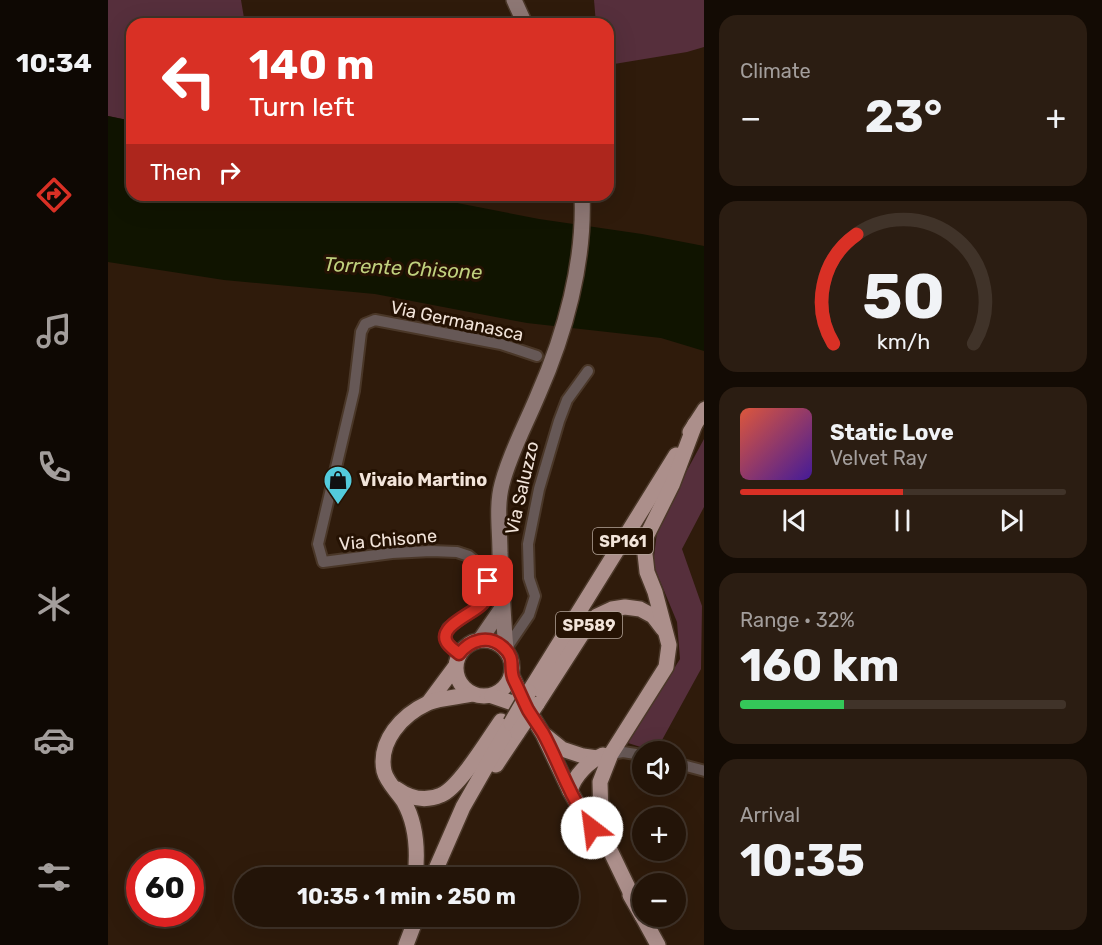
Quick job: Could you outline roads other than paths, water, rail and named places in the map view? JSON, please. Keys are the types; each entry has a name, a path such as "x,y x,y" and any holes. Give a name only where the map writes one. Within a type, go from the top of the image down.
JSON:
{"main road":[{"path":"514,0 522,18"},
{"path":"506,649 502,608 499,510 501,485 555,354 570,302 578,260 582,201"},
{"name":"SP161","path":"437,867 463,807 511,724 704,410"},
{"path":"570,791 575,778 604,756 666,667 669,645 655,592 647,572 646,537 672,485 695,424"},
{"name":"SP589","path":"529,698 597,616 612,609 625,607 640,609 653,616 666,634"},
{"path":"480,640 502,608"},
{"path":"429,702 464,647 480,640 498,643 506,649 513,666 508,685 501,692 492,696"},
{"path":"457,661 456,675 465,690 482,697 529,698"},
{"path":"512,676 529,698 570,791 632,898"},
{"path":"416,867 414,827 405,803 385,773 384,754 392,732 407,716 429,702 473,694"},
{"path":"392,786 407,797 424,800 443,795 511,724"},
{"path":"543,734 562,749 584,756 604,756"},
{"path":"604,756 600,782 601,817 609,848 632,895"},
{"path":"570,791 591,789 600,782"},
{"path":"404,927 402,935 405,945"},
{"path":"405,945 412,927"},
{"path":"648,927 658,945"}],"street":[{"name":"Via Germanasca","path":"323,562 318,544 354,392 361,332 364,324 375,320 386,322 501,344 537,356"},
{"name":"Via Saluzzo","path":"506,649 529,615 535,596 529,578 528,544 539,489 567,400 588,371"},
{"name":"Via Chisone","path":"323,562 392,553 431,551 457,552 469,556 482,567 488,581 488,595 483,603 448,628 445,637 457,661"},
{"path":"604,756 623,752 632,753"},
{"path":"686,766 704,771"}],"water":[{"name":"Torrente Chisone","path":"108,116 126,120 126,201 447,201 539,219 642,234 704,246 704,351 661,338 527,323 375,294 224,280 108,262"}],"place":[{"name":"Vivaio Martino","path":"338,506"}]}
